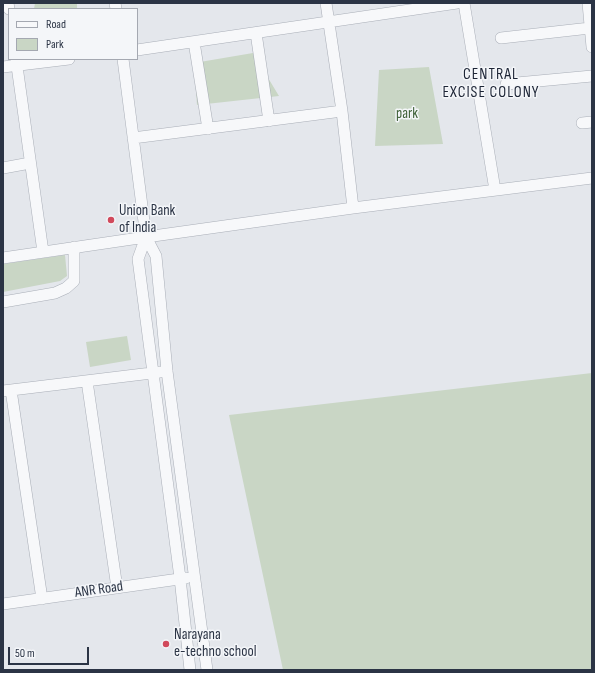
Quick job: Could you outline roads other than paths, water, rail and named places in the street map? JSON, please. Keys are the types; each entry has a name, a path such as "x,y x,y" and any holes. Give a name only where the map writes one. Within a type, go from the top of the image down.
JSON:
{"street":[{"path":"326,3 342,111 353,208"},
{"path":"138,50 457,3"},
{"path":"464,3 495,190"},
{"path":"588,3 592,47"},
{"path":"501,38 590,28"},
{"path":"256,33 269,121"},
{"path":"194,42 208,128"},
{"path":"3,67 16,62 51,60"},
{"path":"123,60 146,236 156,256 167,371 207,669 194,670"},
{"path":"16,62 42,252"},
{"path":"506,84 592,76"},
{"path":"133,138 342,111"},
{"path":"3,168 30,163"},
{"path":"3,258 146,236 592,178"},
{"path":"146,236 138,259 180,578 190,670"},
{"path":"3,302 55,293 66,288 74,281 74,247"},
{"path":"42,599 7,391 167,371"},
{"path":"88,381 117,588"},
{"name":"ANR Road","path":"3,604 195,576"}],"place":[{"name":"Union Bank of India","path":"111,220"},
{"name":"Narayana e-techno school","path":"166,644"}],"district":[{"name":"CENTRAL EXCISE COLONY","path":"491,84"}],"park label":[{"name":"park","path":"407,114"}]}
